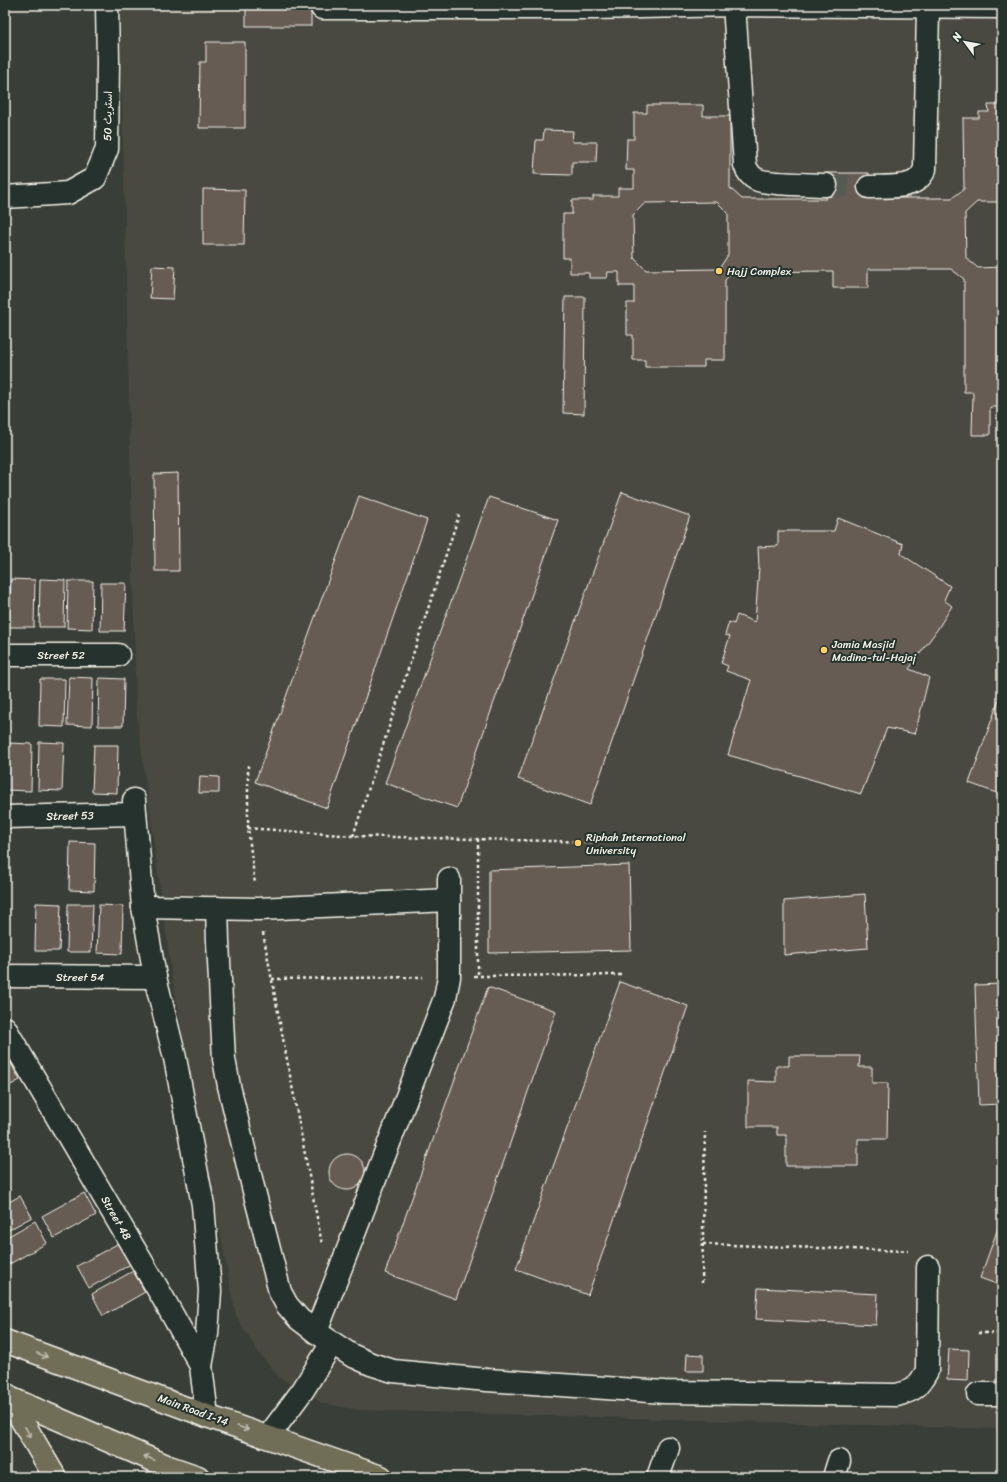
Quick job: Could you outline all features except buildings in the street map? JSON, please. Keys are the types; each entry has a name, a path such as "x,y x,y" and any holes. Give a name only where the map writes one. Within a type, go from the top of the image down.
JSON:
{"main road":[{"name":"Main Road I-14","path":"5,1341 207,1416 381,1477"},
{"path":"6,1395 55,1477"},
{"path":"6,1395 169,1467 198,1477"}],"street":[{"name":"اسٹریٹ 50","path":"5,197 68,192 95,178 107,149 107,5"},
{"path":"734,5 744,165 749,173 757,180 826,185"},
{"path":"322,8 734,5 1002,7"},
{"path":"869,187 912,183 920,178 925,169 928,7"},
{"name":"Street 52","path":"5,655 118,655"},
{"name":"Street 53","path":"5,817 135,807 143,907"},
{"path":"201,1366 210,1291 203,1205 175,1058 156,977 143,907 258,909 449,889 449,977 445,998 324,1338 303,1390 268,1437"},
{"path":"218,908 218,942 224,1051 229,1086 280,1292 287,1305 299,1319 324,1338 351,1355 371,1364 393,1371 472,1378 664,1392 897,1395 910,1392 919,1385 927,1371 928,1268"},
{"name":"Street 54","path":"5,976 156,977"},
{"name":"Street 48","path":"5,1028 163,1298 201,1366 207,1416"},
{"path":"978,1394 1002,1394"},
{"path":"658,1477 668,1448"}],"path":[{"path":"353,836 459,515"},
{"path":"248,765 248,828 258,909 322,1245"},
{"path":"248,828 353,836 592,842"},
{"path":"478,840 478,976"},
{"path":"702,1283 705,1132"},
{"path":"703,1244 929,1252 928,1268"},
{"path":"978,1333 1002,1333"}],"shaded area":[{"name":"Riphah International University","path":"120,5 1002,5 1002,1429 359,1410 322,1403 303,1390 280,1378 259,1353 236,1316 172,977 136,709"}],"tunnel":[{"path":"826,185 869,187"}],"place":[{"name":"Hajj Complex","path":"719,271"},
{"name":"Jamia Masjid Madina-tul-Hajaj","path":"824,650"},
{"name":"Riphah International University","path":"578,843"}]}
